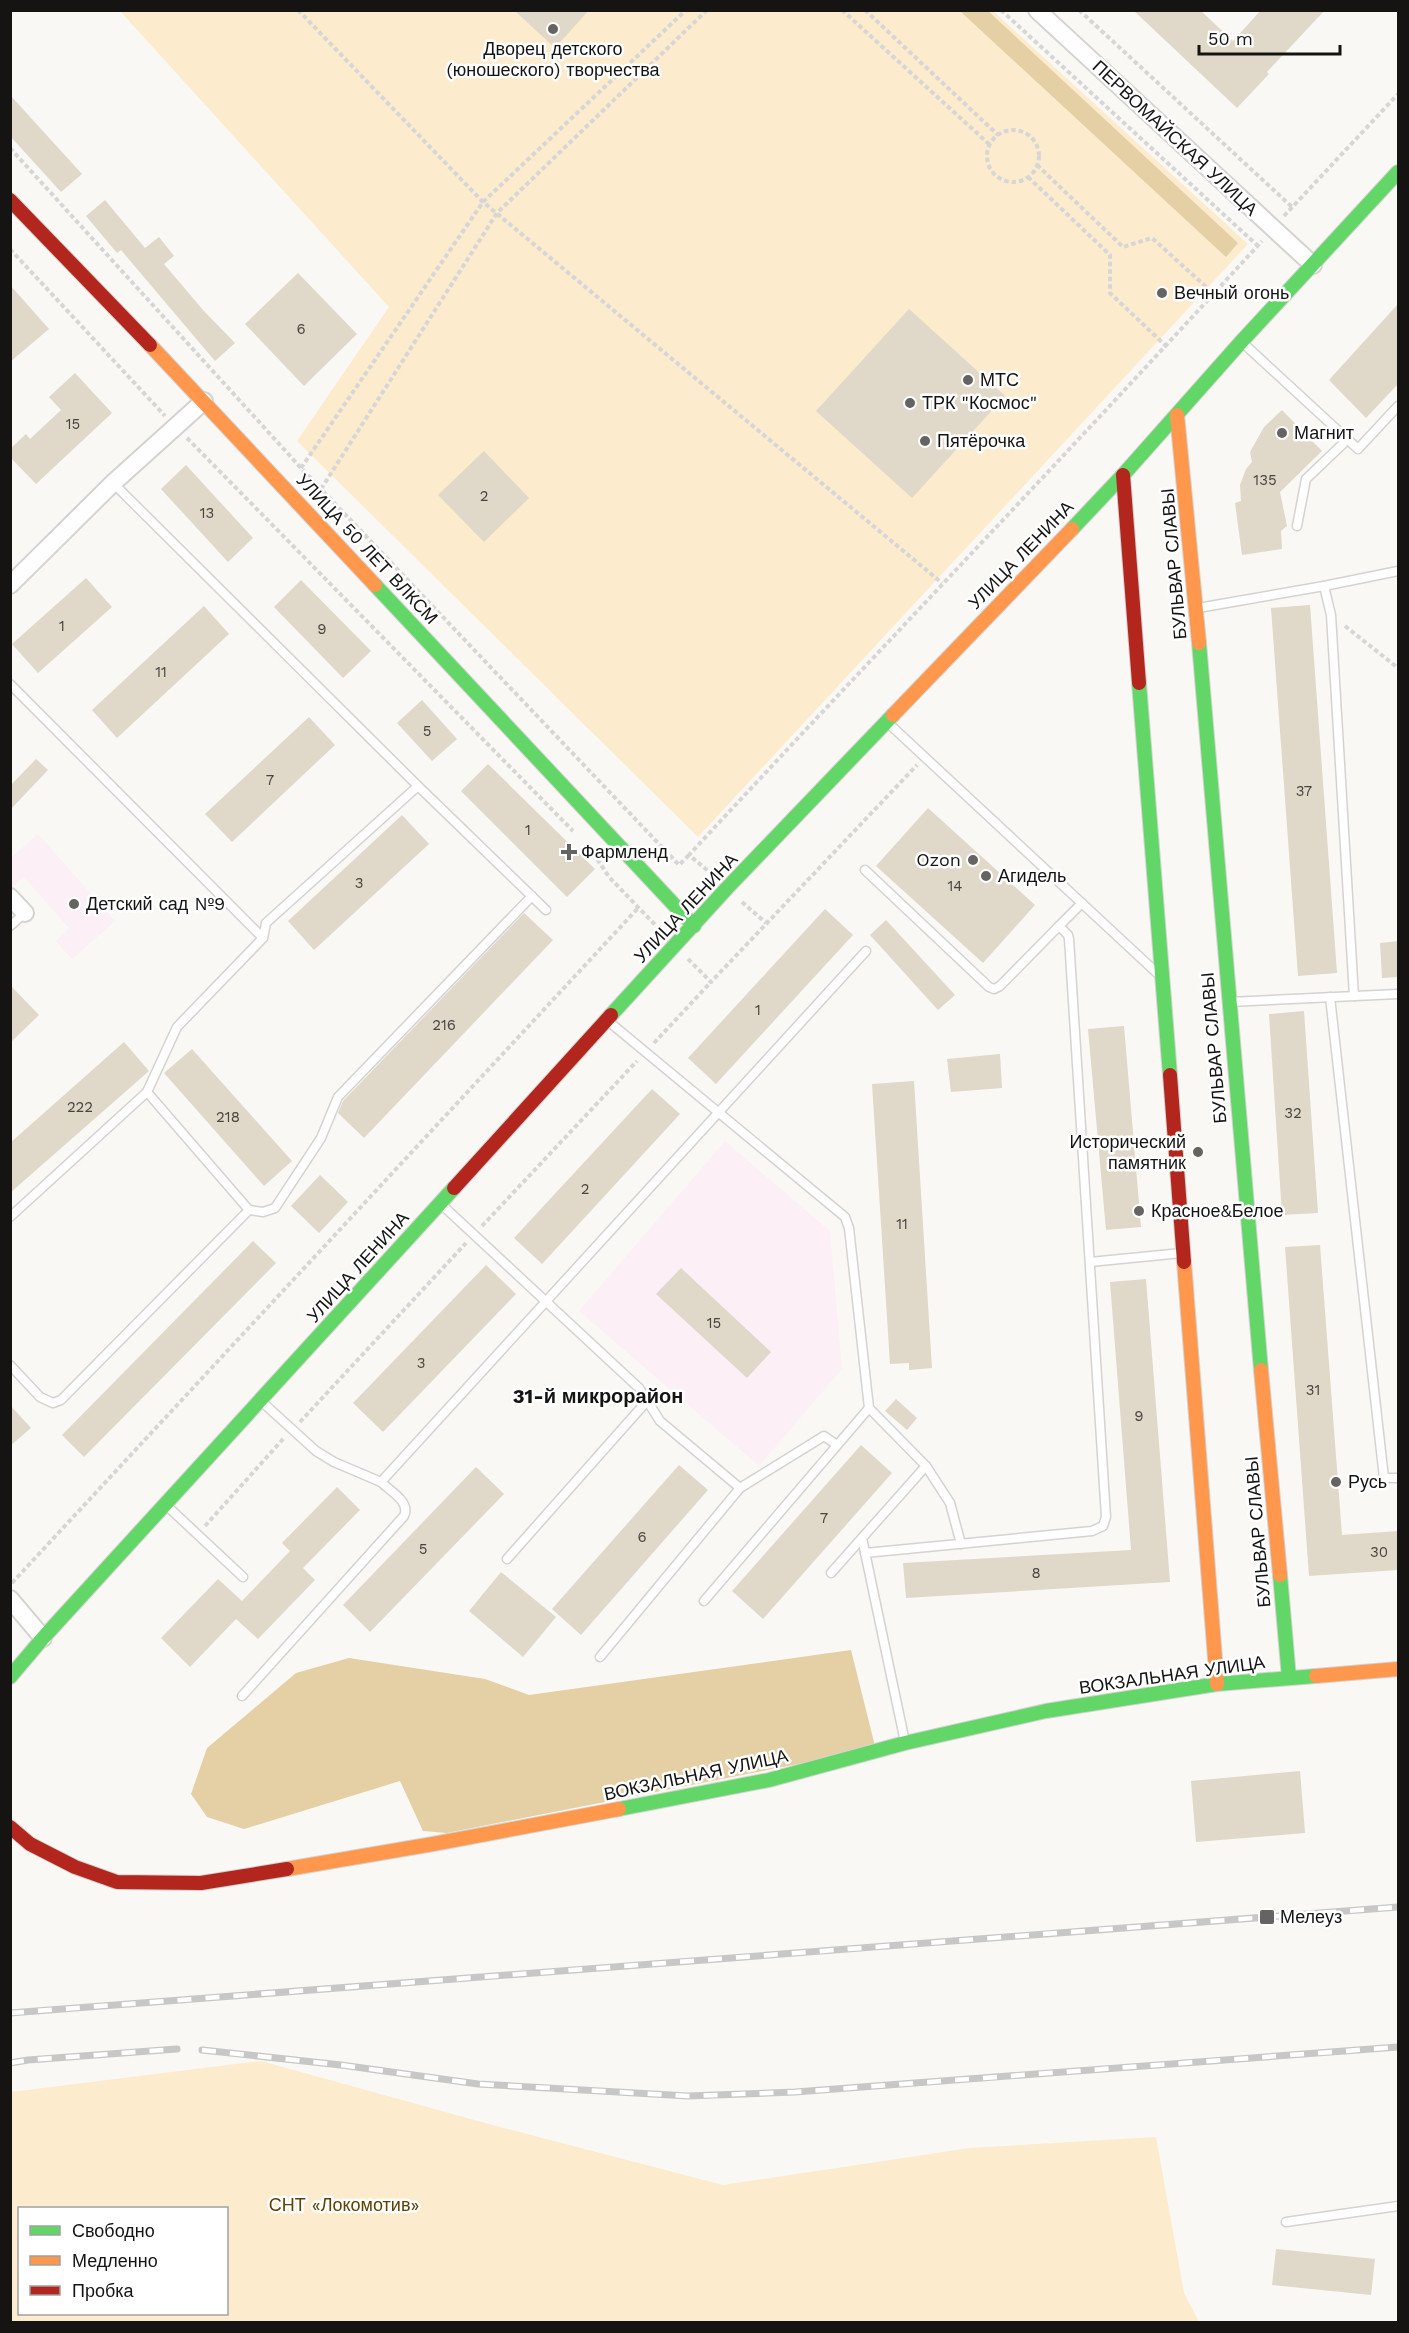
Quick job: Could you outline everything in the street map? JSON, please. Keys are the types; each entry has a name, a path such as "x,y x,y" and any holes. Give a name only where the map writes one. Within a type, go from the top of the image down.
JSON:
{"street":[{"name":"ПЕРВОМАЙСКАЯ УЛИЦА","path":"1037,10 1313,265"},
{"name":"УЛИЦА ЛЕНИНА","path":"10,1677 43,1638 675,946 1123,474 1398,172"},
{"name":"УЛИЦА 50 ЛЕТ ВЛКСМ","path":"10,200 204,401 694,926"},
{"path":"10,585 113,483 204,401"},
{"name":"БУЛЬВАР СЛАВЫ","path":"1178,415 1289,1678"},
{"path":"1123,474 1218,1684"},
{"path":"10,897 25,913"},
{"path":"10,1599 43,1638"},
{"name":"ВОКЗАЛЬНАЯ УЛИЦА","path":"10,1827 30,1844 57,1858 75,1867 117,1881 201,1882 433,1844 770,1780 905,1743 1046,1711 1218,1684 1398,1669"}],"lane":[{"path":"1241,342 1358,449 1398,406"},
{"path":"1297,526 1306,479 1348,440"},
{"path":"113,483 546,910"},
{"path":"1196,609 1398,571"},
{"path":"1324,585 1331,615 1354,996"},
{"path":"10,684 263,938"},
{"path":"887,722 1163,978"},
{"path":"10,1217 147,1092 177,1027 263,938 266,923 418,786"},
{"path":"865,870 989,987 994,989 1000,986 1082,903"},
{"path":"147,1092 249,1210 263,1212 275,1208 321,1138 338,1097 532,896"},
{"path":"10,926 25,913"},
{"path":"865,1553 1092,1531 1103,1526 1106,1517 1069,939 1068,934 1059,926"},
{"path":"381,1482 866,951"},
{"path":"1228,1002 1398,994"},
{"path":"1330,997 1384,1478 1398,1478"},
{"path":"608,1021 845,1217 849,1228 869,1408 926,1466 950,1503 961,1544"},
{"path":"440,1204 639,1388 660,1421 740,1488"},
{"path":"10,1365 40,1397 53,1403 61,1401 249,1210"},
{"path":"1090,1262 1184,1252"},
{"path":"242,1696 407,1511 405,1504 381,1482 334,1462 316,1451 261,1401"},
{"path":"507,1559 647,1401"},
{"path":"704,1601 869,1408"},
{"path":"600,1657 740,1488 824,1436 837,1445"},
{"path":"831,1573 926,1466"},
{"path":"165,1505 243,1577"},
{"path":"862,1538 905,1743"},
{"path":"1286,2222 1398,2206"}],"path":[{"path":"298,10 483,202 942,583"},
{"path":"301,468 483,202 686,10"},
{"path":"321,489 497,213 707,10"},
{"path":"842,10 990,145"},
{"path":"865,10 998,135"},
{"path":"1001,10 1258,246"},
{"path":"1079,10 1292,207"},
{"path":"1283,216 1398,94"},
{"path":"1014,130 1029,135 1038,149 1037,165 1028,177 1012,182 996,176 988,161 990,145 998,135 1014,130"},
{"path":"10,148 301,468 679,865 942,583 1167,347 1268,235"},
{"path":"1037,165 1123,247 1152,238 1214,294"},
{"path":"1028,177 1110,255 1110,292 1167,347"},
{"path":"10,249 175,426 589,847 609,877 711,982"},
{"path":"1331,615 1398,669"},
{"path":"197,1534 474,1235 925,756"},
{"path":"689,855 716,877"},
{"path":"740,899 766,923"},
{"path":"10,1584 638,908"}],"shaded area":[{"path":"960,11 988,11 1238,243 1226,257"},
{"name":"Детский сад №9","path":"38,834 115,921 72,959 56,941 69,928 24,877 11,888 11,858"},
{"path":"725,1141 830,1231 842,1369 759,1466 579,1311"},
{"path":"851,1650 875,1746 844,1755 447,1833 423,1831 400,1781 244,1829 207,1817 191,1794 207,1748 296,1673 349,1658 485,1679 529,1695"}],"green space":[{"path":"120,11 993,11 1248,244 698,837 297,441 389,307"},
{"name":"СНТ «Локомотив»","path":"261,2061 496,2126 723,2185 970,2148 1156,2137 1184,2293 1199,2322 11,2322 11,2092"}],"building":[{"name":"Дворец детского (юношеского) творчества","path":"514,10 589,10 555,48"},
{"path":"1133,10 1200,10 1233,41 1261,10 1325,10 1237,108"},
{"path":"10,95 82,174 61,192 10,136"},
{"path":"105,200 145,248 159,237 174,256 164,264 235,343 215,361 121,250 117,253 86,216"},
{"path":"298,273 357,334 304,386 245,324"},
{"path":"10,285 49,329 10,362"},
{"path":"1398,304 1398,384 1366,418 1329,380"},
{"name":"ТРК \"Космос\"","path":"909,309 1005,396 912,498 816,411"},
{"path":"75,373 112,413 36,484 10,457 10,449 26,434 30,439 61,410 49,397"},
{"path":"1282,410 1322,451 1280,492 1287,526 1281,531 1282,549 1242,555 1235,503 1241,501 1240,485 1246,469 1252,462 1250,452 1264,427"},
{"path":"484,451 529,498 484,542 438,495"},
{"path":"186,465 253,538 228,562 161,489"},
{"path":"86,578 112,607 38,673 12,644"},
{"path":"301,580 371,651 343,678 274,607"},
{"path":"1310,605 1337,973 1298,976 1271,608"},
{"path":"204,606 229,634 117,738 92,710"},
{"path":"422,700 457,739 432,761 397,723"},
{"path":"309,717 335,745 232,842 205,814"},
{"path":"36,759 48,770 10,810 10,786"},
{"path":"488,764 595,869 567,897 461,791"},
{"path":"928,808 1035,905 983,963 876,866"},
{"path":"402,815 429,844 314,950 288,921"},
{"path":"825,909 853,935 716,1084 688,1058"},
{"path":"524,913 553,940 364,1138 338,1113 343,1101"},
{"path":"886,920 955,995 938,1010 870,935"},
{"path":"1398,941 1398,977 1382,978 1380,943"},
{"path":"10,985 39,1015 10,1043"},
{"path":"1304,1011 1318,1213 1282,1215 1269,1014"},
{"path":"1124,1026 1141,1227 1106,1230 1088,1029"},
{"path":"124,1042 149,1071 10,1193 10,1143"},
{"path":"192,1049 292,1161 264,1186 164,1073"},
{"path":"1000,1054 1002,1088 951,1092 947,1059"},
{"path":"914,1081 932,1368 909,1370 909,1363 890,1364 872,1084"},
{"path":"652,1089 680,1114 542,1264 514,1238"},
{"path":"320,1175 348,1202 319,1233 291,1206"},
{"path":"253,1241 276,1263 84,1457 62,1435"},
{"path":"1320,1245 1342,1535 1398,1531 1398,1570 1309,1576 1285,1247"},
{"path":"486,1265 516,1294 383,1432 353,1403"},
{"path":"681,1268 771,1352 747,1378 656,1294"},
{"path":"1146,1279 1170,1582 906,1598 903,1563 1131,1550 1110,1282"},
{"path":"896,1399 917,1418 907,1430 885,1411"},
{"path":"10,1405 31,1428 10,1446"},
{"path":"861,1445 892,1473 763,1619 732,1591"},
{"path":"679,1465 708,1490 581,1635 552,1609"},
{"path":"476,1467 504,1494 370,1632 343,1605"},
{"path":"337,1487 360,1510 303,1568 315,1580 258,1639 236,1619 190,1667 161,1638 218,1579 242,1601 290,1551 282,1543"},
{"path":"501,1572 556,1617 523,1657 469,1611"},
{"path":"1300,1771 1305,1833 1196,1842 1191,1781"},
{"path":"1276,2249 1375,2259 1371,2295 1272,2285"}],"railway":[{"path":"10,2013 1398,1907"},
{"path":"202,2050 341,2065 478,2084 688,2096 795,2092 1398,2047"},
{"path":"10,2063 177,2049"}],"traffic: fast":[{"path":"1072,529 1398,172"},
{"path":"375,585 694,926"},
{"path":"1199,643 1261,1370"},
{"path":"1139,683 1170,1075"},
{"path":"611,1015 727,888 893,715"},
{"path":"10,1677 454,1188"},
{"path":"1280,1575 1289,1678"},
{"path":"619,1809 769,1780 905,1743 1046,1711 1217,1684 1316,1676"}],"traffic: slow":[{"path":"150,345 375,585"},
{"path":"1177,415 1199,643"},
{"path":"893,715 1072,529"},
{"path":"1184,1262 1217,1684"},
{"path":"1261,1370 1280,1575"},
{"path":"1316,1676 1398,1669"},
{"path":"287,1869 619,1809"}],"traffic: jam":[{"path":"10,200 150,345"},
{"path":"1123,475 1139,683"},
{"path":"454,1188 611,1015"},
{"path":"1170,1075 1184,1262"},
{"path":"10,1827 30,1844 75,1867 117,1882 201,1883 287,1869"}],"place":[{"name":"Дворец детского (юношеского) творчества","path":"553,29"},
{"name":"Вечный огонь","path":"1162,293"},
{"name":"МТС","path":"968,380"},
{"name":"ТРК \"Космос\"","path":"910,403"},
{"name":"Магнит","path":"1282,433"},
{"name":"Пятёрочка","path":"925,441"},
{"name":"Фармленд","path":"569,852"},
{"name":"Ozon","path":"973,860"},
{"name":"Агидель","path":"986,876"},
{"name":"Детский сад №9","path":"74,904"},
{"name":"Исторический памятник","path":"1198,1152"},
{"name":"Красное&Белое","path":"1139,1211"},
{"name":"Русь","path":"1336,1482"},
{"name":"Мелеуз","path":"1267,1917"}],"district":[{"name":"31-й микрорайон","path":"598,1396"}]}
